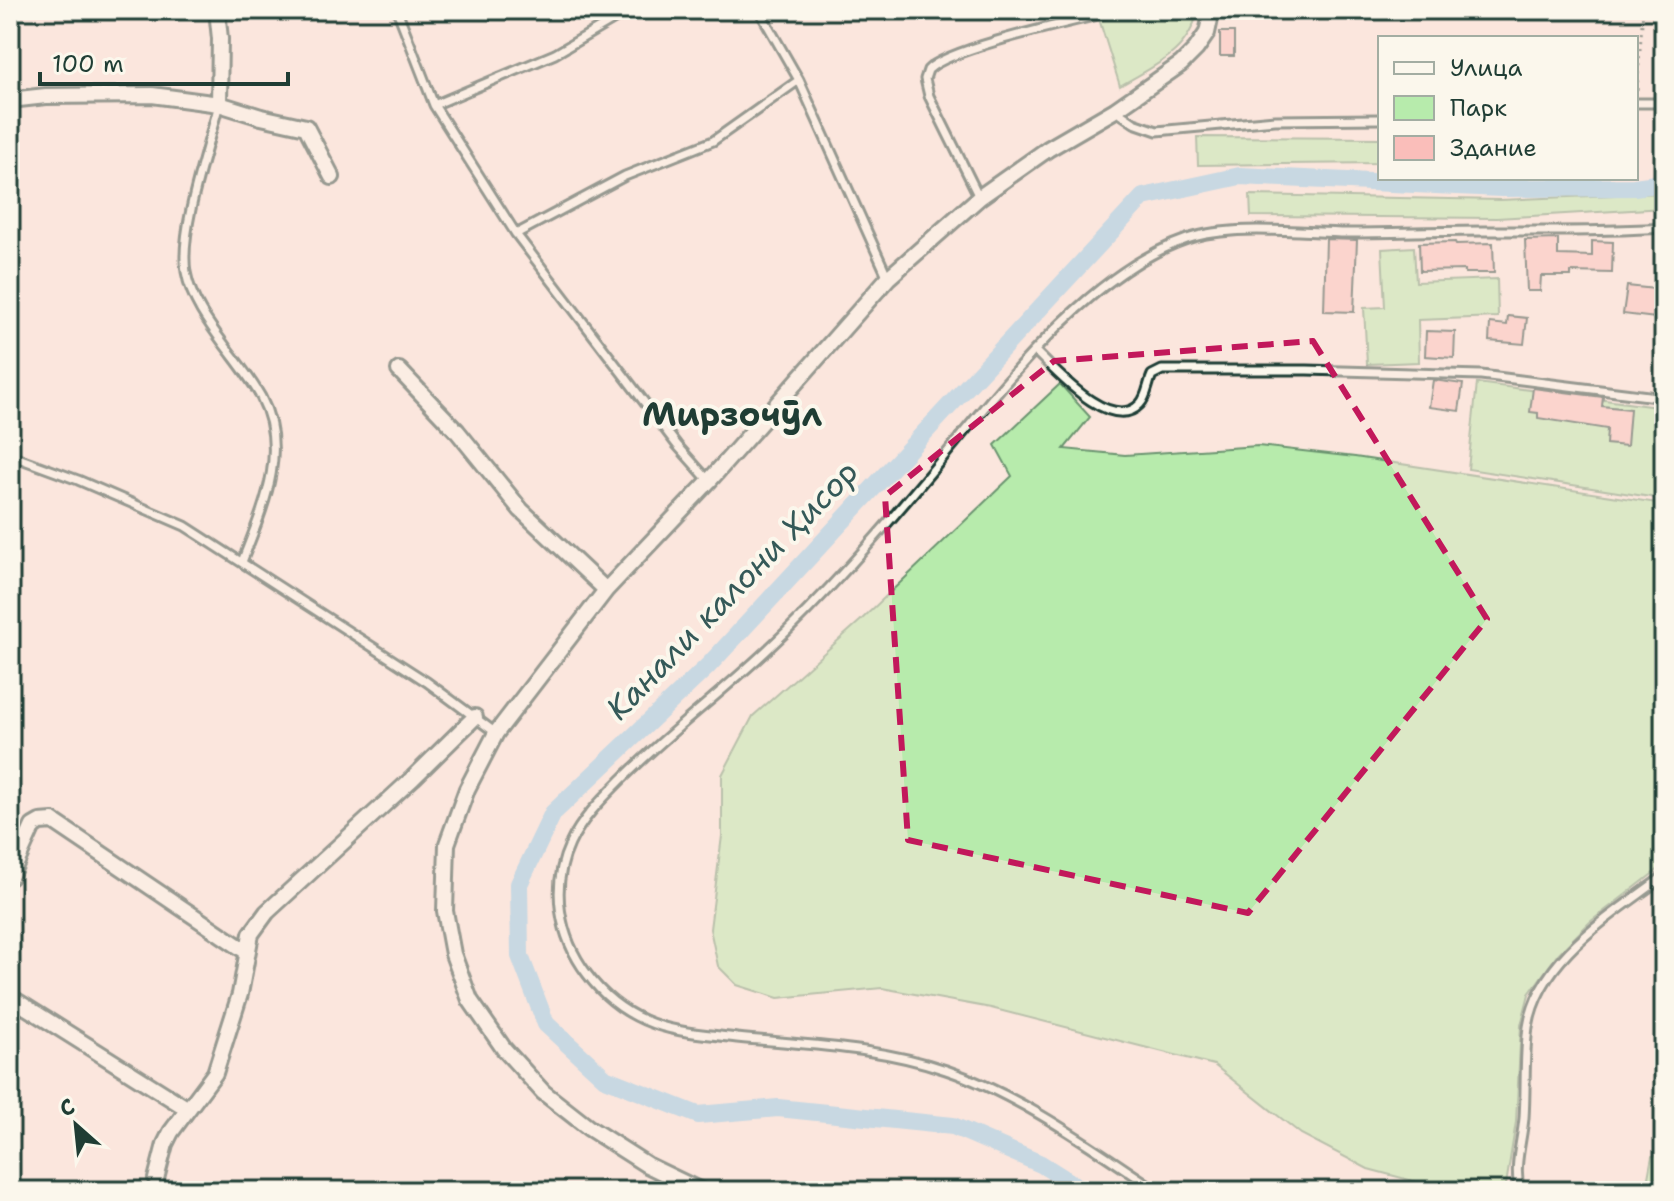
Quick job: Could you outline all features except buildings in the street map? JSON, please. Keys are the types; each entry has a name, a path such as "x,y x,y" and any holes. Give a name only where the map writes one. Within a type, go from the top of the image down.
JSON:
{"street":[{"path":"217,10 219,104"},
{"path":"701,1191 679,1186 589,1128 543,1092 504,1049 470,1000 453,954 445,911 447,844 467,789 496,733 606,590 709,481 888,278 980,197 1048,149 1115,110 1181,64 1207,33 1212,10"},
{"path":"10,100 46,96 152,95 219,104 306,127 332,177"},
{"path":"399,370 457,431 521,510 606,590"},
{"path":"156,1179 165,1144 215,1073 240,994 255,925 475,717"},
{"path":"10,877 33,826 53,821 247,952"},
{"path":"10,997 188,1109"}],"lane":[{"path":"397,10 434,105 516,234 677,445 709,481"},
{"path":"434,105 555,54 630,10"},
{"path":"759,10 799,80 888,278"},
{"path":"980,197 929,96 925,79 928,70 945,58 1119,10"},
{"path":"516,234 625,176 713,141 799,80"},
{"path":"1638,103 1664,103"},
{"path":"219,104 188,228 184,259 192,293 208,323 261,399 272,433 273,465 269,487 242,562"},
{"path":"1115,110 1134,123 1157,131 1275,120 1378,119"},
{"path":"1158,1191 1032,1112 978,1082 950,1071 916,1060 866,1050 683,1032 648,1023 623,1010 588,976 569,949 560,916 562,867 570,844 585,819 635,766 766,651 843,572 930,473 1007,378 1087,302 1126,269 1152,254 1195,236 1226,231 1392,233 1664,228"},
{"path":"1035,351 1092,404 1120,410 1130,410 1141,404 1152,375 1162,370 1481,375 1664,398"},
{"path":"10,455 185,526 427,682 496,733"},
{"path":"1520,1191 1518,1154 1524,1121 1528,1026 1536,996 1564,957 1595,928 1664,876"},
{"path":"1604,1191 1664,1187"}],"path":[{"path":"1638,76 1643,10"}],"highlighted area":[{"path":"1313,341 1487,619 1248,913 908,840 885,496 1054,361"}],"green space":[{"path":"1138,10 1198,10 1187,37 1178,48 1120,86 1099,19"},
{"path":"1197,137 1378,138 1378,163 1198,165"},
{"path":"1664,193 1664,208 1497,218 1251,216 1250,195 1500,200"},
{"path":"1414,247 1416,282 1497,279 1498,317 1418,320 1419,362 1367,364 1364,308 1385,307 1382,249"},
{"path":"1477,383 1664,408 1664,499 1468,469"},
{"path":"1060,384 1090,417 1064,449 1125,455 1258,446 1355,457 1664,504 1664,865 1590,922 1558,954 1529,994 1521,1025 1516,1122 1505,1191 1451,1191 1368,1169 1301,1134 1214,1065 991,1008 882,988 778,998 737,985 718,966 710,929 722,836 722,775 753,716 860,621 1012,476 995,445"},
{"path":"1664,1154 1664,1182 1647,1183 1652,1156"}],"waterway":[{"name":"Канали калони Ҳисор","path":"1084,1191 1041,1164 953,1126 778,1108 698,1115 605,1078 546,1024 520,956 519,884 553,813 708,666 1143,197 1240,176 1501,188 1634,187 1664,183"}],"district":[{"name":"Мирзочӯл","path":"732,414"}]}
